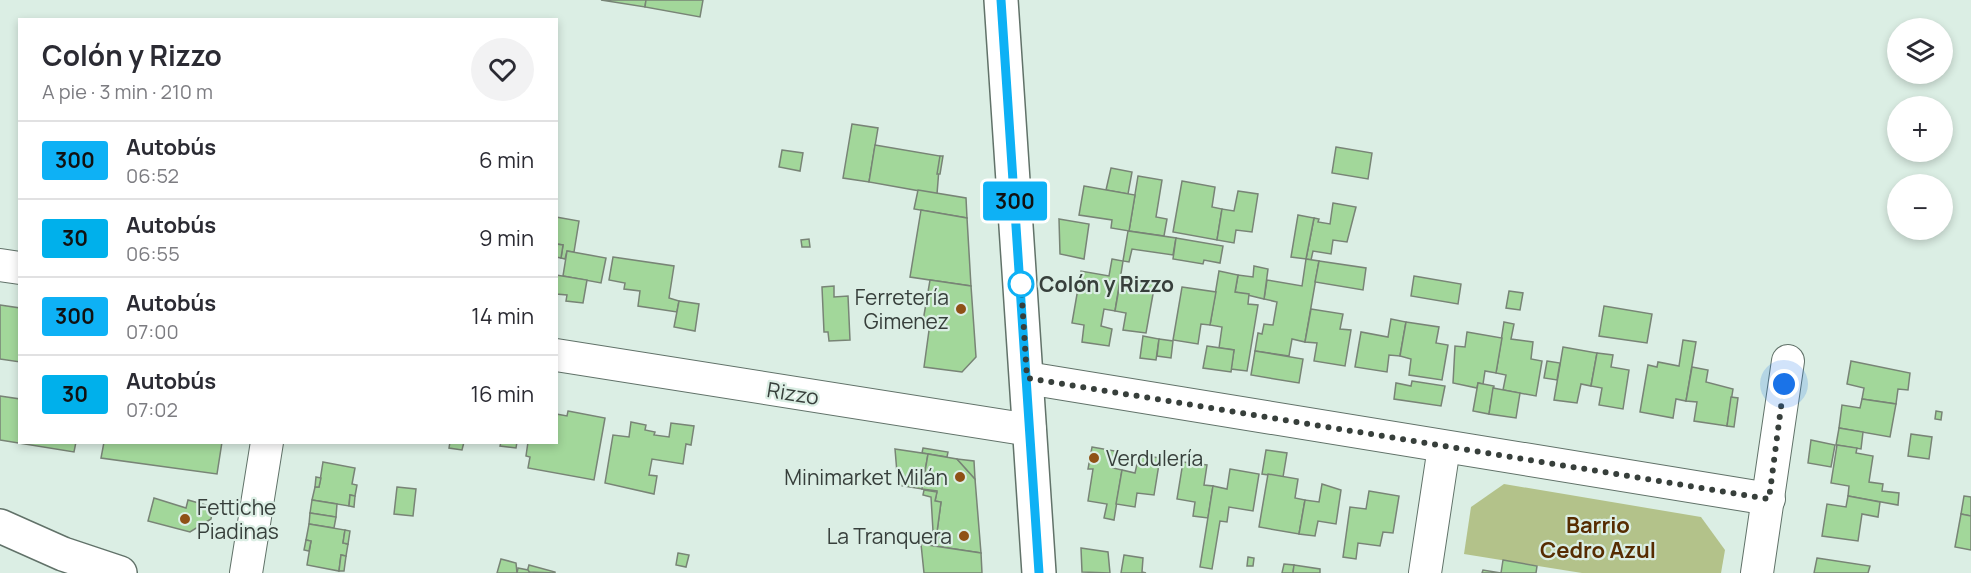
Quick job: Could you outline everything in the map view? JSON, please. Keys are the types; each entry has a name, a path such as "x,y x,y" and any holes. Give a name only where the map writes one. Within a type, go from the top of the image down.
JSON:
{"main road":[{"path":"1001,0 1039,573"},
{"path":"0,526 62,564 120,573"}],"street":[{"path":"0,265 18,268"},
{"name":"Rizzo","path":"558,355 1030,430"},
{"path":"1757,573 1788,361"},
{"path":"1027,378 1769,499"},
{"path":"246,573 267,444"},
{"path":"1425,573 1444,447"}],"green space":[{"path":"1504,484 1701,517 1725,550 1721,573 1582,573 1464,554 1471,507"}],"building":[{"path":"601,0 646,0 645,7"},
{"path":"646,0 703,0 700,17 645,7"},
{"path":"852,124 878,128 869,182 843,178"},
{"path":"875,145 940,156 937,194 869,182"},
{"path":"1336,147 1372,153 1368,179 1332,173"},
{"path":"782,150 803,153 800,171 779,167"},
{"path":"940,156 943,156 940,174 937,174"},
{"path":"1111,168 1132,172 1128,194 1106,190"},
{"path":"1138,176 1162,180 1156,217 1167,219 1164,236 1129,231"},
{"path":"1182,181 1215,187 1212,207 1222,209 1217,240 1173,232"},
{"path":"1084,186 1135,195 1129,231 1111,228 1112,220 1079,215"},
{"path":"918,190 966,198 967,218 914,209"},
{"path":"1238,191 1258,194 1252,232 1236,230 1234,243 1217,240 1222,209 1234,211"},
{"path":"1333,203 1356,207 1347,242 1333,240 1331,254 1313,251 1311,260 1306,259 1314,218 1319,219 1318,222 1330,224"},
{"path":"921,210 967,218 971,286 910,277"},
{"path":"1298,215 1314,218 1306,259 1291,257"},
{"path":"558,217 579,221 574,252 567,251 565,259 561,258 563,245 558,244"},
{"path":"1059,219 1089,224 1084,259 1060,254"},
{"path":"1128,231 1176,238 1173,255 1132,249 1129,262 1123,261"},
{"path":"1176,238 1223,246 1220,263 1204,260 1203,264 1173,259"},
{"path":"809,239 810,247 802,247 801,240"},
{"path":"558,244 563,245 561,258 558,257"},
{"path":"567,251 606,258 601,283 563,276"},
{"path":"613,257 674,266 669,298 679,301 677,312 638,306 640,291 624,289 625,283 609,280"},
{"path":"1112,259 1123,261 1115,311 1104,309 1101,326 1112,329 1109,346 1082,342 1084,325 1072,323 1081,271 1109,276"},
{"path":"1306,259 1319,261 1305,342 1292,339 1289,356 1255,351 1258,333 1262,334 1264,324 1273,325 1277,302 1264,299 1267,280 1302,286"},
{"path":"1319,261 1366,268 1363,290 1315,282"},
{"path":"1254,266 1268,269 1264,299 1235,292 1238,275 1253,277"},
{"path":"1219,271 1238,275 1235,292 1249,294 1248,304 1258,305 1247,371 1231,369 1234,350 1219,348 1222,327 1210,325"},
{"path":"558,275 587,280 583,303 566,301 567,295 558,294"},
{"path":"1414,276 1461,284 1458,304 1411,296"},
{"path":"1121,277 1155,283 1146,333 1123,330 1126,313 1115,311"},
{"path":"930,280 971,286 976,357 962,372 924,367 930,323 923,321"},
{"path":"834,286 834,297 848,296 850,340 829,341 828,332 824,332 822,287"},
{"path":"1182,287 1216,292 1210,325 1201,324 1198,344 1173,340"},
{"path":"1509,291 1523,293 1520,310 1506,308"},
{"path":"679,301 699,304 695,331 674,327"},
{"path":"0,305 18,308 18,362 0,359"},
{"path":"1604,306 1652,314 1647,343 1599,336"},
{"path":"1311,309 1343,314 1340,329 1351,330 1345,366 1314,361 1317,343 1305,342"},
{"path":"1391,319 1406,322 1400,356 1389,355 1387,372 1355,367 1361,332 1388,337"},
{"path":"1406,322 1439,327 1436,343 1448,345 1442,380 1409,375 1411,359 1400,356"},
{"path":"1504,322 1514,324 1511,339 1533,342 1531,359 1542,361 1536,396 1503,390 1506,375 1496,373"},
{"path":"1467,332 1502,338 1496,373 1485,371 1483,384 1478,383 1477,388 1453,383 1455,346 1465,347"},
{"path":"1143,336 1159,339 1156,360 1140,358"},
{"path":"1159,339 1173,341 1171,358 1157,356"},
{"path":"1683,340 1696,342 1686,401 1676,399 1673,418 1640,412 1648,365 1657,367 1658,362 1679,366"},
{"path":"1207,346 1234,350 1231,372 1203,368"},
{"path":"1563,347 1597,353 1591,386 1581,384 1577,403 1554,400"},
{"path":"1255,351 1303,359 1299,383 1251,375"},
{"path":"1597,353 1613,355 1611,367 1629,370 1623,409 1599,405 1602,388 1591,386"},
{"path":"1547,361 1560,363 1557,380 1544,378"},
{"path":"1851,361 1910,373 1908,390 1898,389 1896,404 1862,399 1864,388 1847,384"},
{"path":"1692,367 1708,370 1706,382 1733,389 1727,426 1694,421 1697,402 1686,401"},
{"path":"1412,381 1445,386 1441,406 1394,399 1396,383 1411,386"},
{"path":"1478,383 1494,386 1489,414 1473,411"},
{"path":"1493,388 1520,393 1516,418 1489,414"},
{"path":"0,396 18,399 18,443 0,440"},
{"path":"1731,397 1738,398 1734,427 1727,426"},
{"path":"1862,399 1896,404 1890,437 1839,428 1842,405 1860,408"},
{"path":"568,411 605,418 594,480 528,468 530,457 526,456 528,444 558,444 558,414 567,416"},
{"path":"1936,411 1942,412 1941,420 1935,419"},
{"path":"631,422 646,425 645,430 655,432 654,435 669,437 671,423 694,426 691,445 686,444 683,464 652,459 649,475 657,476 654,494 605,483 613,435 629,437"},
{"path":"1839,428 1863,432 1861,449 1836,445"},
{"path":"1911,434 1932,437 1929,459 1908,456"},
{"path":"1811,440 1835,445 1831,467 1808,463"},
{"path":"25,444 76,444 74,452"},
{"path":"104,444 222,444 217,474 101,458"},
{"path":"450,444 464,444 462,450 449,448"},
{"path":"500,444 517,444 516,448 500,446"},
{"path":"1837,445 1857,448 1856,453 1873,456 1869,482 1883,484 1882,491 1899,493 1898,505 1848,496 1849,486 1831,483"},
{"path":"1092,447 1115,451 1113,468 1122,470 1114,520 1104,518 1107,504 1088,501 1093,469 1088,469"},
{"path":"923,448 948,452 947,457 922,453"},
{"path":"895,449 928,454 922,489 898,485"},
{"path":"1266,450 1287,453 1283,477 1262,474"},
{"path":"928,454 957,459 975,479 981,553 935,546 941,502 935,501 937,491 922,489"},
{"path":"1139,455 1160,458 1154,495 1137,493 1135,507 1116,504 1122,470 1135,473"},
{"path":"957,459 974,461 975,479"},
{"path":"323,462 355,468 352,484 357,485 355,496 350,495 349,506 312,500 315,487 319,487"},
{"path":"1183,462 1207,465 1204,485 1213,486 1208,518 1193,516 1195,502 1177,499"},
{"path":"1230,469 1259,474 1253,511 1229,507 1227,522 1220,521 1212,569 1200,567 1213,486 1227,489"},
{"path":"1268,474 1298,479 1295,498 1305,500 1299,534 1259,527"},
{"path":"316,477 321,478 319,487 315,487"},
{"path":"1322,484 1341,490 1336,524 1318,521 1315,536 1299,534 1305,500 1319,502"},
{"path":"397,487 416,489 413,516 394,514"},
{"path":"924,490 937,492 935,501 941,502 937,532 933,531 931,497 923,495"},
{"path":"1369,491 1399,496 1393,533 1383,532 1380,546 1358,543 1356,559 1343,557 1350,507 1366,509"},
{"path":"350,495 355,496 354,507 349,506"},
{"path":"1848,496 1880,502 1878,517 1862,514 1858,541 1822,536 1827,504 1846,507"},
{"path":"1964,496 1971,497 1971,516 1961,514"},
{"path":"154,498 186,508 188,500 213,507 211,519 190,532 148,521"},
{"path":"312,500 337,504 336,517 310,513"},
{"path":"310,513 336,517 334,528 309,524"},
{"path":"1961,514 1971,516 1971,550 1955,547"},
{"path":"309,524 345,530 343,543 348,544 346,556 341,555 339,571 307,565 311,541 306,540"},
{"path":"345,530 350,531 348,544 343,543"},
{"path":"306,540 311,541 309,551 304,550"},
{"path":"921,544 981,553 982,573 924,573"},
{"path":"1081,548 1108,552 1110,573 1082,572"},
{"path":"678,553 689,555 686,567 676,565"},
{"path":"341,555 346,556 344,571 339,571"},
{"path":"1124,555 1143,558 1142,572 1146,573 1121,573"},
{"path":"1248,557 1254,558 1253,566 1247,566"},
{"path":"1817,558 1870,566 1868,573 1814,573"},
{"path":"501,559 516,563 517,573 497,573"},
{"path":"1503,560 1537,566 1536,573 1501,573"},
{"path":"1284,564 1294,565 1293,573 1282,573"},
{"path":"529,565 555,572 555,573 527,572"},
{"path":"1294,565 1320,569 1320,573 1293,573"},
{"path":"518,568 528,570 530,573 517,573"},
{"path":"1483,570 1501,573 1482,573"}],"bus line":[{"name":"300","path":"1001,0 1039,573"}],"place":[{"name":"Colón y Rizzo","path":"1021,284"},
{"name":"Ferretería Gimenez","path":"961,309"},
{"name":"Verdulería","path":"1094,458"},
{"name":"Minimarket Milán","path":"960,477"},
{"name":"Fettiche Piadinas","path":"185,519"},
{"name":"La Tranquera","path":"964,536"}],"district":[{"name":"Barrio Cedro Azul","path":"1598,538"}],"route":[{"path":"1021,284 1027,378 1070,387 1769,499 1784,384"}]}
